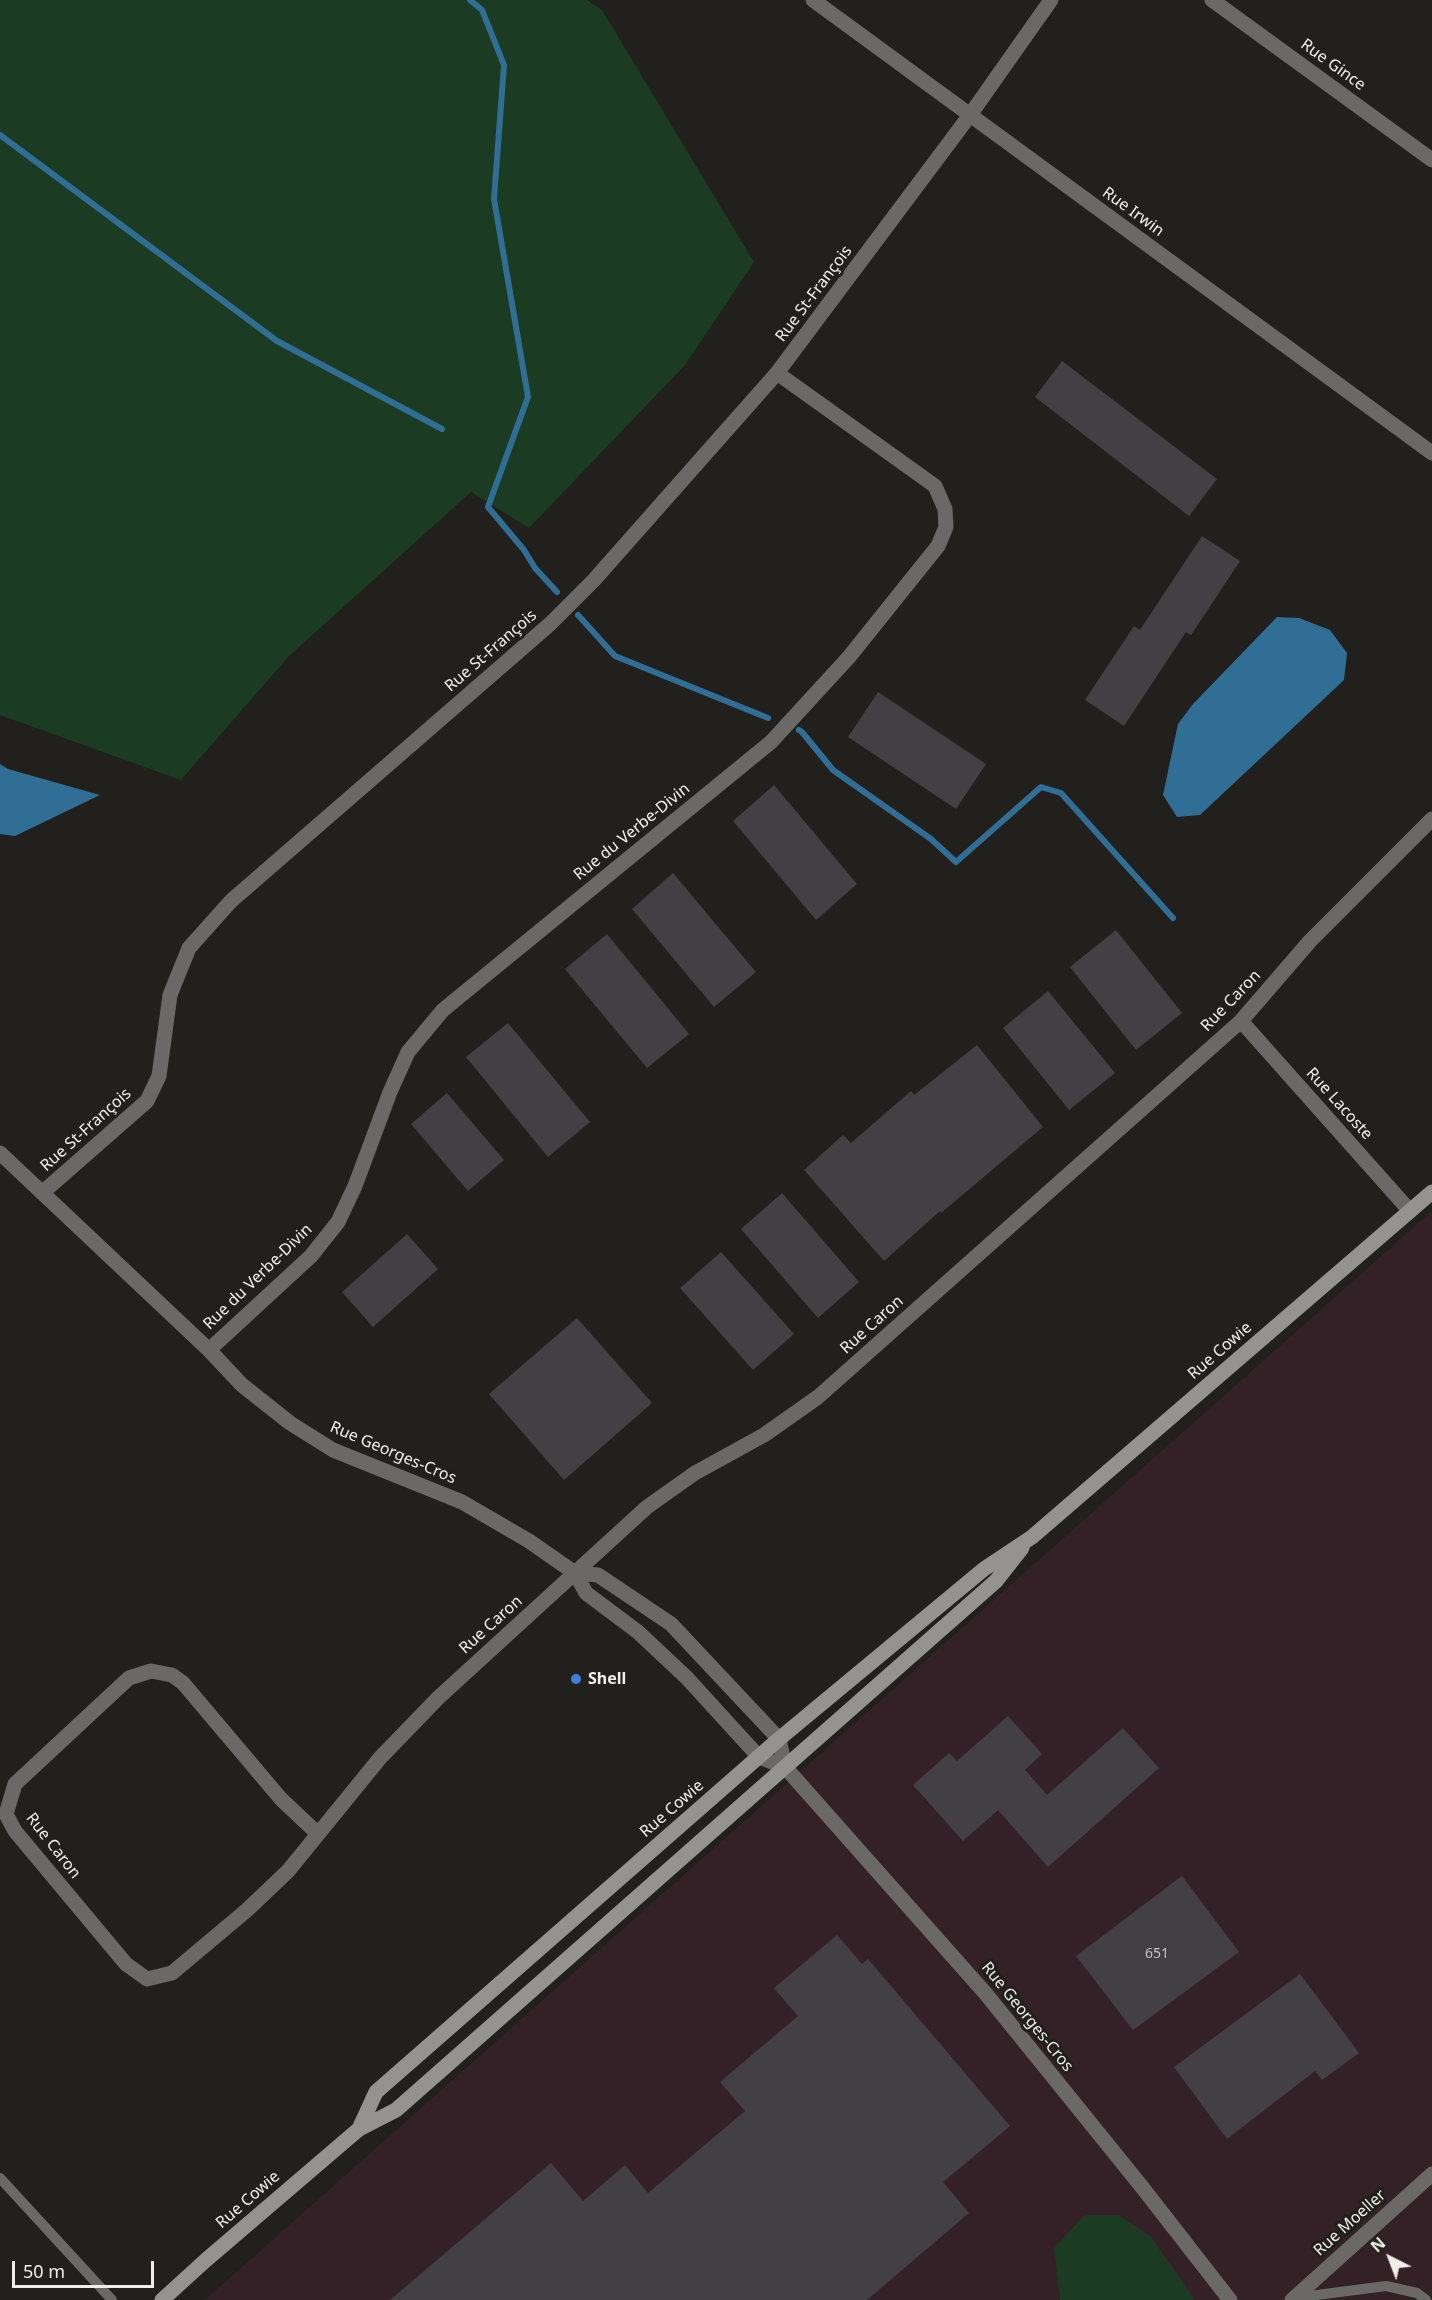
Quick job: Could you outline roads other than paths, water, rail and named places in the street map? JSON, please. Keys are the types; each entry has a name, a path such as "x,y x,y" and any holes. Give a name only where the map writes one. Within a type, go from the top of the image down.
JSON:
{"main road":[{"name":"Rue Cowie","path":"359,2129 376,2092 759,1756 984,1569 1032,1537 1432,1192"},
{"name":"Rue Cowie","path":"162,2300 359,2129 396,2110 996,1581 1032,1537"}],"street":[{"name":"Rue Irwin","path":"813,0 1432,453"},
{"name":"Rue St-François","path":"42,1193 147,1101 159,1076 170,995 189,948 231,901 550,624 594,580 777,373 970,115 1051,0"},
{"name":"Rue Gince","path":"1212,0 1432,160"},
{"name":"Rue du Verbe-Divin","path":"209,1350 311,1256 338,1222 355,1186 390,1092 408,1052 443,1010 771,742 849,657 938,546 946,527 945,509 934,486 777,373"},
{"name":"Rue Caron","path":"317,1833 281,1799 183,1683 172,1675 151,1671 129,1678 15,1784 3,1813 15,1831 126,1964 147,1979 172,1973 248,1910 288,1870 380,1758 438,1698 647,1507 694,1473 764,1435 818,1396 1241,1021 1310,941 1432,819"},
{"name":"Rue Lacoste","path":"1241,1021 1410,1211"},
{"name":"Rue Georges-Cros","path":"0,1153 209,1350 242,1384 290,1423 324,1445 462,1502 529,1541 575,1573 586,1593 638,1632 670,1661 759,1756 785,1767 986,1994 1230,2300"},
{"name":"Rue Georges-Cros","path":"575,1573 598,1575 671,1624 779,1739 785,1767"},
{"path":"670,1661 687,1642"},
{"name":"Rue Moeller","path":"1293,2299 1432,2174"}],"lane":[{"path":"0,2178 112,2300"},
{"path":"1293,2299 1386,2286 1417,2293 1426,2300"}],"water":[{"path":"1277,617 1299,618 1330,630 1347,653 1344,680 1200,815 1177,817 1163,795 1178,724 1193,704"},
{"path":"0,764 8,769 100,795 15,836 0,834"}],"waterway":[{"path":"470,0 482,10 504,65 494,199 528,397 488,507 524,550 535,568 557,592"},
{"path":"0,135 277,341 442,429"},
{"path":"578,615 615,656 768,718"},
{"path":"799,730 833,770 931,839 956,862 1041,787 1061,793 1173,918"}],"place":[{"name":"Shell","path":"576,1679"}]}
